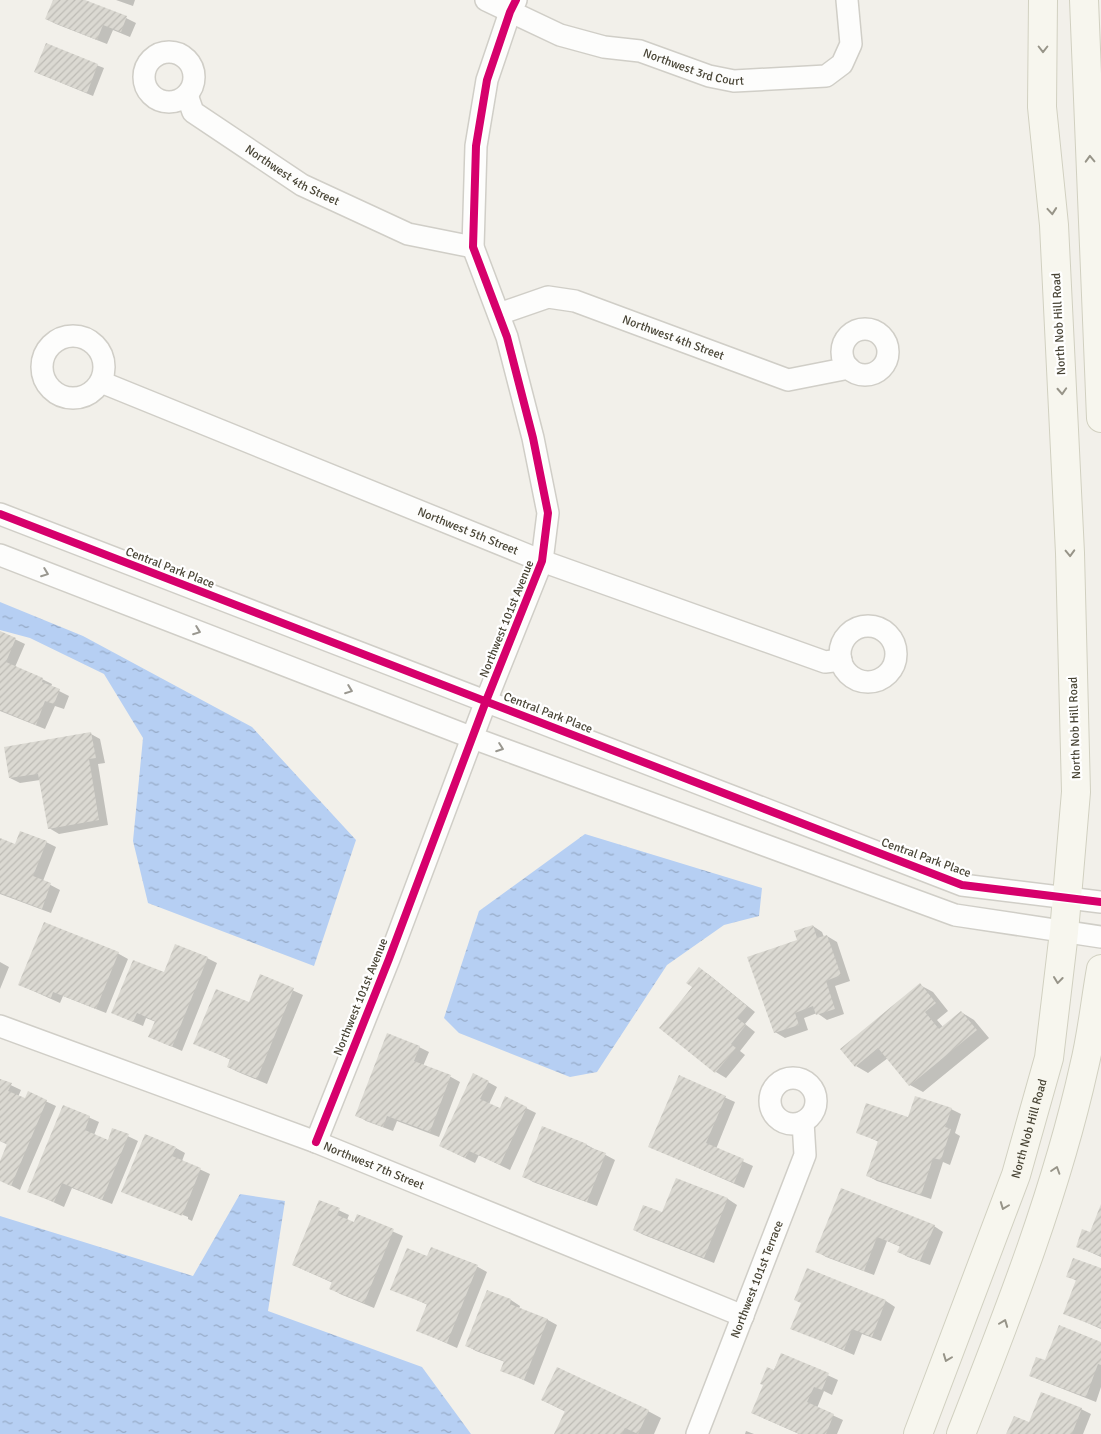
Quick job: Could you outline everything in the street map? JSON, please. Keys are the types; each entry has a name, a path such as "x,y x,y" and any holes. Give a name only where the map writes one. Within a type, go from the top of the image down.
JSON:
{"main road":[{"name":"North Nob Hill Road","path":"918,1434 1016,1175 1049,1058 1064,932 1076,792 1075,742 1070,553 1054,225 1042,107 1043,0"},
{"path":"1084,0 1101,418"},
{"path":"961,1434 1021,1279 1060,1158 1084,1066 1101,969"}],"street":[{"name":"Northwest 3rd Court","path":"486,0 513,6 560,35 604,47 640,51 709,76 734,81 826,76 842,64 851,44 847,0"},
{"name":"Northwest 101st Avenue","path":"316,1142 389,959 486,701 542,562 548,513 533,438 507,337 473,247 476,146 487,80 513,6"},
{"name":"Northwest 4th Street","path":"187,95 193,112 302,186 408,234 473,247"},
{"name":"Northwest 4th Street","path":"499,314 548,297 575,301 788,380 849,368"},
{"name":"Northwest 5th Street","path":"101,382 542,562 825,662 841,660"},
{"name":"Central Park Place","path":"0,514 962,885 1101,902"},
{"path":"0,555 472,738 955,915 1101,937"},
{"name":"Northwest 7th Street","path":"0,1026 316,1142 743,1316"},
{"name":"Northwest 101st Terrace","path":"697,1434 805,1155 803,1122"}],"water":[{"path":"0,602 83,636 252,727 356,840 314,966 148,903 133,841 143,738 104,674 30,638 0,630"},
{"path":"585,834 762,888 759,916 724,925 667,965 597,1072 570,1077 459,1033 444,1018 479,911"},
{"path":"240,1194 285,1201 268,1311 422,1367 471,1434 0,1434 0,1216 193,1276"}],"building":[{"path":"53,0 85,0 127,16 121,32 103,25 97,40 45,19"},
{"path":"46,43 98,64 87,93 34,72"},
{"path":"0,631 16,638 6,662 43,678 42,682 60,689 54,704 45,701 36,725 0,710"},
{"path":"91,732 96,758 89,759 99,820 48,829 38,774 9,778 4,747"},
{"path":"20,831 47,841 33,876 51,883 42,909 0,893 0,838 15,844"},
{"path":"44,922 119,952 96,1009 53,992 51,998 18,985"},
{"path":"813,925 817,938 827,935 841,975 826,981 835,1009 816,1015 813,1006 795,1013 799,1025 774,1033 747,957 797,940 794,931"},
{"path":"175,944 208,957 172,1047 148,1037 155,1021 137,1013 133,1022 111,1013 133,960 164,972"},
{"path":"699,967 747,1006 737,1018 746,1025 731,1044 736,1048 715,1073 659,1028 692,987 686,983"},
{"path":"260,974 294,988 257,1079 227,1067 230,1059 193,1044 216,989 249,1002"},
{"path":"920,983 936,1003 925,1012 939,1029 961,1011 977,1030 909,1086 878,1048 855,1067 840,1049"},
{"path":"387,1033 420,1046 414,1061 451,1075 430,1132 387,1116 383,1127 355,1116"},
{"path":"473,1073 489,1081 480,1099 500,1108 505,1096 527,1107 500,1165 469,1151 465,1158 439,1146"},
{"path":"679,1075 726,1096 706,1143 744,1159 734,1183 648,1147"},
{"path":"0,1079 12,1083 8,1091 25,1098 28,1091 47,1100 11,1186 0,1181 0,1161 7,1144 0,1141"},
{"path":"915,1096 952,1108 945,1127 951,1129 941,1160 933,1158 921,1195 866,1176 878,1141 856,1133 866,1103 908,1117"},
{"path":"63,1105 90,1116 85,1130 108,1140 112,1128 129,1134 102,1200 62,1183 54,1202 27,1192"},
{"path":"542,1126 606,1153 587,1202 522,1177"},
{"path":"145,1134 176,1147 172,1156 201,1168 182,1216 121,1192"},
{"path":"676,1178 728,1198 704,1258 633,1230 643,1205 662,1212"},
{"path":"841,1188 935,1225 920,1261 897,1252 900,1246 877,1237 864,1271 815,1252"},
{"path":"319,1200 340,1208 337,1215 354,1222 357,1214 394,1229 364,1303 329,1289 332,1282 292,1265"},
{"path":"1101,1204 1101,1256 1076,1247 1082,1229 1090,1232"},
{"path":"431,1247 478,1265 447,1343 416,1331 427,1304 390,1290 407,1248 427,1256"},
{"path":"1073,1258 1101,1268 1101,1328 1063,1314 1076,1280 1066,1277"},
{"path":"807,1268 886,1300 872,1337 852,1329 844,1350 790,1329 801,1303 794,1300"},
{"path":"487,1290 511,1299 510,1304 548,1319 524,1380 500,1371 504,1361 465,1346"},
{"path":"1059,1325 1101,1342 1101,1365 1098,1364 1086,1397 1029,1376 1036,1357 1045,1360"},
{"path":"781,1353 829,1373 822,1390 814,1387 807,1402 834,1414 826,1434 800,1434 751,1413 763,1385 760,1384 767,1367 774,1370"},
{"path":"557,1367 649,1410 638,1434 625,1428 622,1434 554,1434 565,1411 541,1400"},
{"path":"1041,1392 1082,1408 1072,1434 1006,1434 1014,1416 1029,1422"}],"cycle path":[{"path":"316,1142 389,959 486,701 542,561 548,513 533,438 507,337 473,247 476,146 487,80 510,12 516,0"},
{"path":"0,514 962,885 1101,902"}]}
